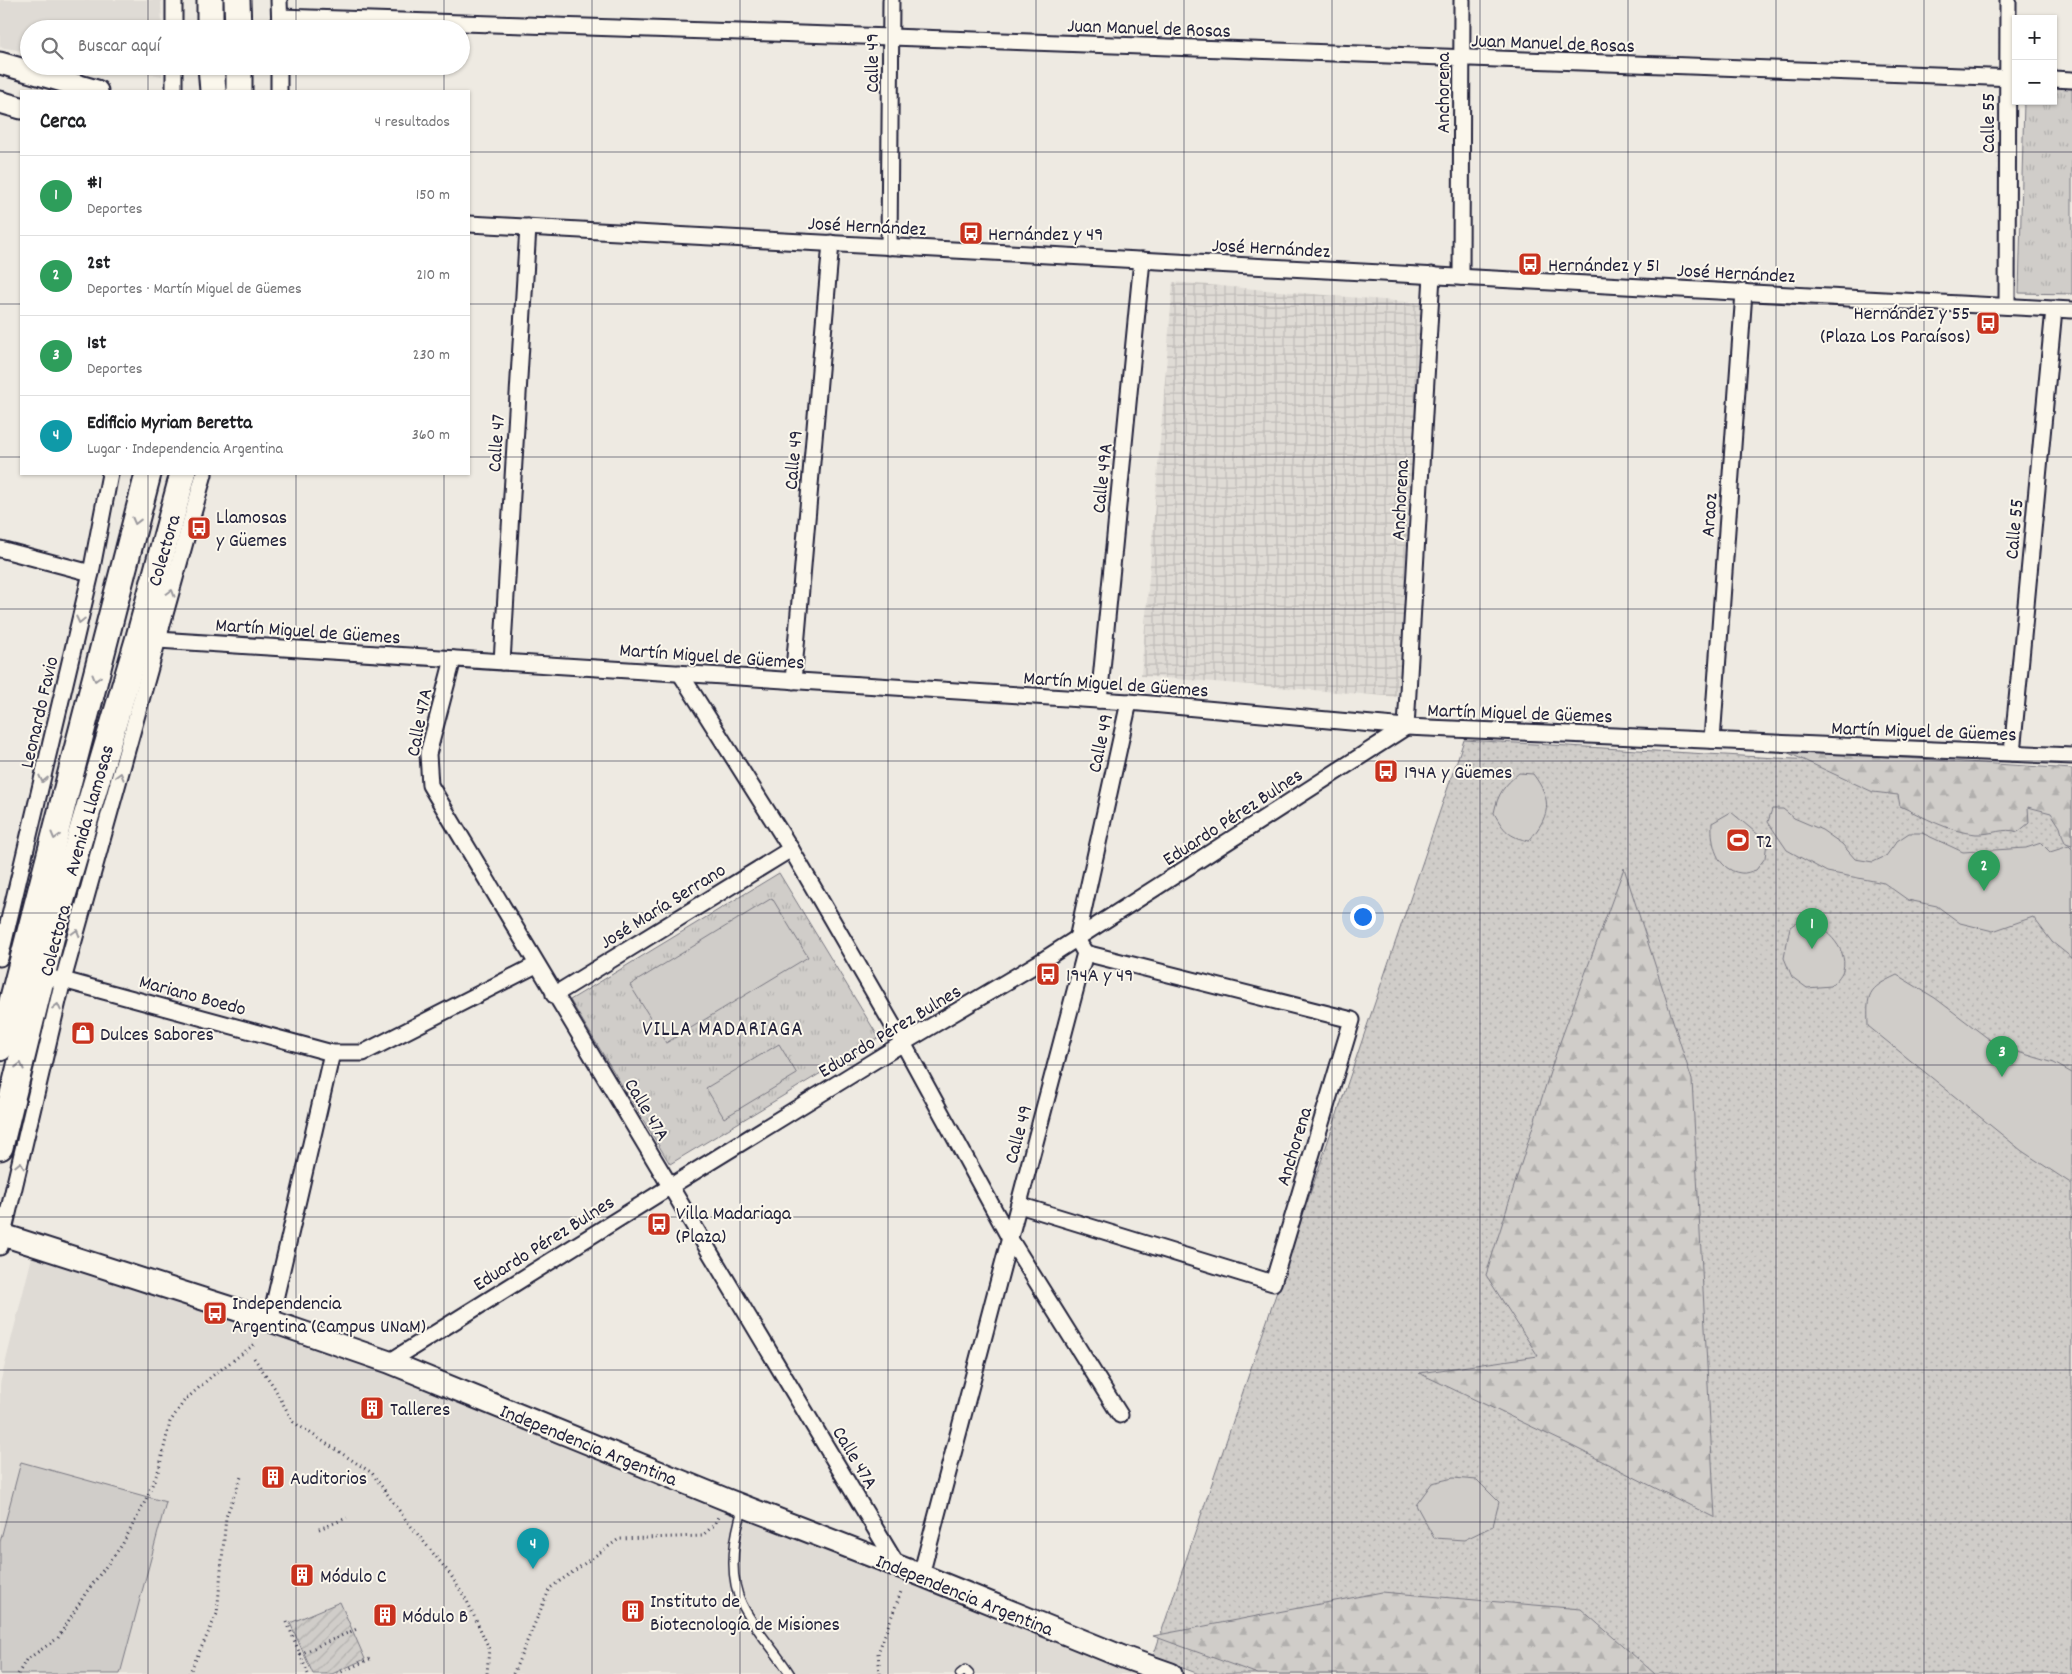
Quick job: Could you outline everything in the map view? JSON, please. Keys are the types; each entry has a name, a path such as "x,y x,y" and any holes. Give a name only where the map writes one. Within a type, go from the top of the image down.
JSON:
{"highway":[{"path":"210,0 210,20"},
{"path":"237,0 238,20"},
{"path":"212,75 213,90"},
{"path":"239,75 239,90"},
{"name":"Avenida Llamosas","path":"0,1048 15,913 148,475"},
{"name":"Avenida Llamosas","path":"0,1147 52,979 56,919 139,637 183,475"}],"main road":[{"path":"0,63 20,69"},
{"path":"42,75 94,90"},
{"path":"0,102 20,108"},
{"name":"Independencia Argentina","path":"1,1238 270,1321 388,1362 734,1502 909,1570 1123,1657 1171,1674"}],"street":[{"path":"174,0 174,20"},
{"path":"279,0 280,20"},
{"name":"Calle 49","path":"889,246 891,0"},
{"name":"Anchorena","path":"1461,277 1462,0"},
{"name":"Calle 55","path":"2007,306 2011,78 2008,0"},
{"name":"Juan Manuel de Rosas","path":"470,27 891,37 2011,78"},
{"path":"174,75 174,90"},
{"path":"279,75 279,90"},
{"path":"2057,79 2072,80"},
{"name":"José Hernández","path":"470,224 2072,310"},
{"name":"Calle 47","path":"502,662 528,227"},
{"name":"Calle 49","path":"794,681 831,243"},
{"name":"Calle 49A","path":"1099,700 1142,260"},
{"name":"Anchorena","path":"1406,727 1432,276"},
{"name":"Araoz","path":"1712,740 1744,292"},
{"name":"Calle 55","path":"2012,753 2054,309"},
{"name":"Leonardo Favio","path":"0,958 15,913 91,573 110,475"},
{"name":"Colectora","path":"1,1238 52,979 158,640 204,475"},
{"path":"0,549 91,573"},
{"name":"Martín Miguel de Güemes","path":"158,640 1128,702 1406,727 2072,756"},
{"name":"Calle 47A","path":"452,659 428,754 430,785 554,995 909,1570"},
{"path":"680,674 791,849 903,1043 1010,1239 1120,1415"},
{"name":"Calle 49","path":"1077,939 1128,702"},
{"name":"Eduardo Pérez Bulnes","path":"388,1362 903,1043 1077,939 1406,727"},
{"name":"José María Serrano","path":"554,995 791,849"},
{"path":"1077,939 1085,953"},
{"name":"Calle 49","path":"909,1570 1010,1239 1085,953"},
{"name":"Anchorena","path":"1019,1205 1273,1283 1352,1020 1085,953"},
{"path":"270,1321 332,1053 363,1053 536,965"},
{"name":"Mariano Boedo","path":"52,979 332,1053"}],"lane":[{"path":"734,1502 736,1531 734,1573 741,1603 790,1674"},
{"path":"960,1674 965,1670 969,1674"}],"path":[{"path":"18,1674 26,1660 58,1638 85,1594 122,1545 143,1506 159,1469 170,1422 184,1401 212,1376 255,1344"},
{"path":"254,1358 274,1387 293,1422 372,1473 406,1520 450,1574 467,1601 489,1648 486,1674"},
{"path":"188,1674 217,1614 226,1517 241,1477"},
{"path":"512,1674 550,1588 619,1539 702,1536 734,1502"},
{"path":"319,1529 347,1518"},
{"path":"880,1674 878,1653 909,1570"},
{"path":"286,1622 308,1674"},
{"path":"300,1654 359,1628"},
{"path":"337,1674 372,1658"}],"shaded area":[{"path":"0,0 161,0 162,20 20,20 20,50 0,47"},
{"path":"1173,282 1429,304 1398,697 1141,676"},
{"path":"32,1257 338,1355 1169,1674 0,1674 0,1384"}],"green space":[{"path":"2057,85 2072,86 2072,294 2019,293 2024,105 2057,105"},
{"path":"1464,740 2072,775 2072,1674 1199,1674 1153,1657"},
{"path":"1782,750 2072,769 2072,846 2066,844 2060,827 2051,813 2028,807 2029,823 2018,832 2008,830 1982,834 1966,833 1937,823 1900,806 1898,795 1873,792"},
{"path":"1519,773 1533,774 1540,784 1546,801 1545,816 1529,841 1508,832 1494,813 1502,790"},
{"path":"1772,809 1783,809 1794,818 1822,830 1842,844 1855,859 1873,862 1886,856 1897,841 1909,833 1922,833 1963,852 2026,848 2041,843 2050,852 2069,846 2072,849 2072,958 2052,942 2033,917 1993,931 1960,923 1937,906 1908,900 1884,883 1827,872 1787,850 1768,822"},
{"name":"T2","path":"1731,812 1767,842 1765,858 1756,870 1746,873 1733,871 1726,867 1717,854 1714,847 1712,823"},
{"path":"1624,868 1692,1080 1715,1518 1566,1443 1419,1373 1538,1356 1486,1275 1556,1053"},
{"path":"779,873 879,1038 670,1164 570,1000"},
{"path":"772,898 808,957 666,1043 630,985"},
{"path":"1804,917 1826,932 1838,945 1842,953 1844,961 1843,970 1831,986 1807,988 1792,977 1784,958 1790,927"},
{"path":"1897,975 1935,998 1998,1046 2054,1063 2072,1073 2072,1184 2022,1151 1868,1026 1868,1006 1871,993 1880,984"},
{"path":"779,1044 797,1074 724,1118 706,1088"},
{"path":"21,1462 166,1502 120,1674 0,1674 0,1542"},
{"path":"1453,1478 1477,1480 1499,1502 1493,1526 1464,1540 1434,1538 1416,1505 1432,1483"},
{"path":"1382,1592 1581,1609 1655,1674 1258,1674 1153,1636"},
{"path":"340,1602 365,1659 332,1674 313,1674 290,1623"}],"place":[{"name":"Hernández y 49","path":"971,233"},
{"name":"Hernández y 51","path":"1530,264"},
{"name":"Hernández y 55 (Plaza Los Paraísos)","path":"1988,323"},
{"name":"Llamosas y Güemes","path":"199,528"},
{"name":"194A y Güemes","path":"1386,771"},
{"name":"T2","path":"1738,840"},
{"name":"2st","path":"1984,891"},
{"name":"#1","path":"1812,949"},
{"name":"194A y 49","path":"1048,974"},
{"name":"Dulces Sabores","path":"83,1033"},
{"name":"1st","path":"2002,1077"},
{"name":"Villa Madariaga (Plaza)","path":"659,1224"},
{"name":"Independencia Argentina (Campus UNaM)","path":"215,1313"},
{"name":"Talleres","path":"372,1408"},
{"name":"Auditorios","path":"273,1477"},
{"name":"Edificio Myriam Beretta","path":"533,1569"},
{"name":"Módulo C","path":"302,1575"},
{"name":"Instituto de Biotecnología de Misiones","path":"633,1611"},
{"name":"Módulo B","path":"385,1615"}],"district":[{"name":"VILLA MADARIAGA","path":"723,1028"}]}
